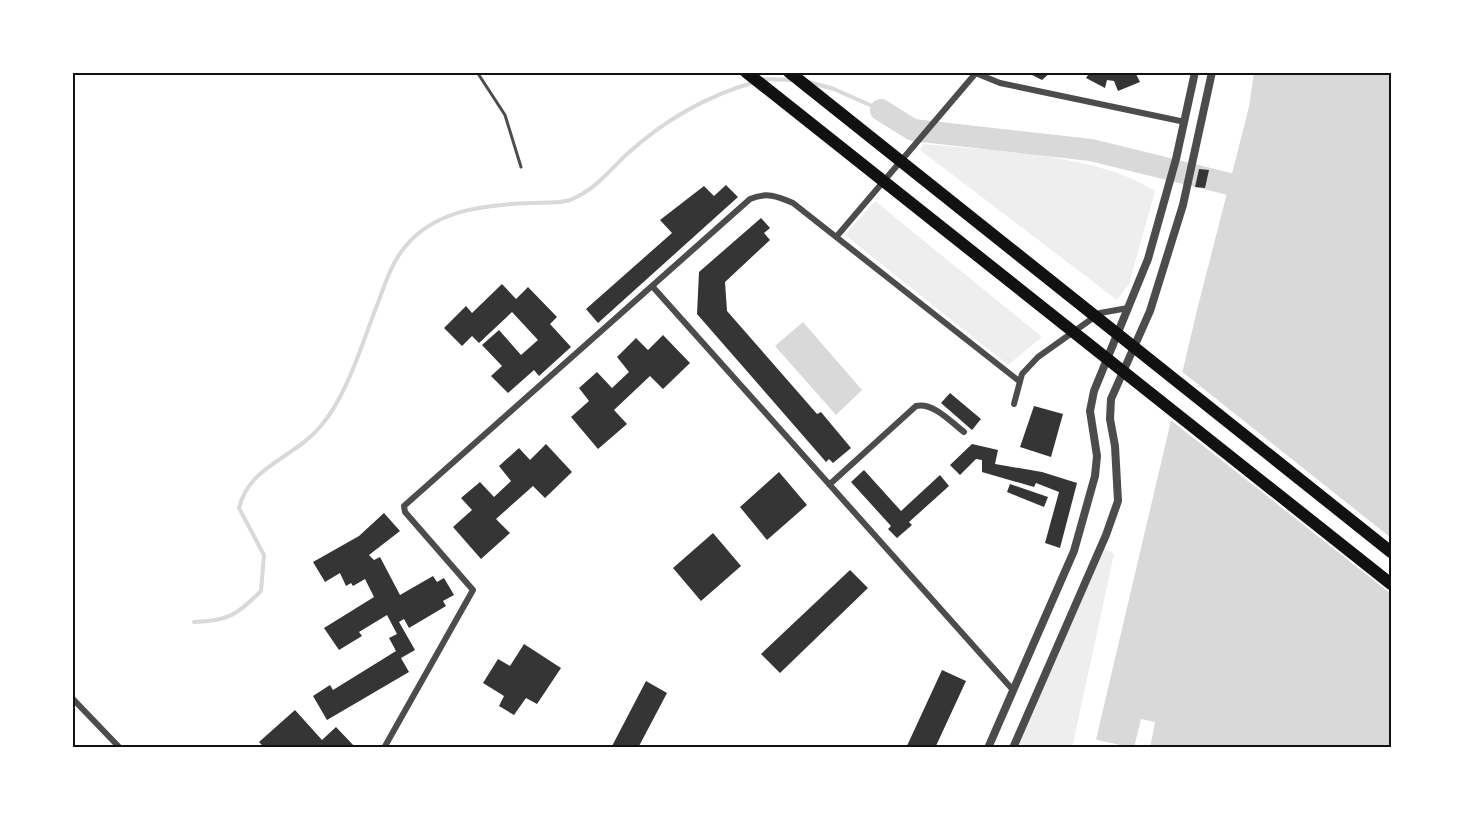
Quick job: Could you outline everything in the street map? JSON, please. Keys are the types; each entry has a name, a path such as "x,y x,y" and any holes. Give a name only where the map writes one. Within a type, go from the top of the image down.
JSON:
{"highway":[{"path":"746,72 1391,584"},
{"path":"789,72 1391,552"}],"street":[{"path":"988,748 1074,551 1095,477 1096,456 1090,411 1094,391 1148,259 1165,203 1195,72"},
{"path":"1013,748 1106,535 1118,501 1117,464 1110,419 1111,399 1150,311 1183,206 1212,72"},
{"path":"837,236 974,73 1000,83 1185,122"},
{"path":"384,748 473,590 405,513 404,506 750,199 761,194 793,203 1019,381"},
{"path":"652,286 1013,690"},
{"path":"1014,404 1019,381 1038,357 1100,313 1128,308"},
{"path":"830,484 916,406 921,405 940,413 964,432"},
{"path":"72,699 120,748"}],"lane":[{"path":"477,72 505,115 521,167"}],"shaded area":[{"path":"1254,72 1391,72 1391,748 1094,748 1197,310 1249,107"},
{"path":"923,144 1011,152 1074,161 1131,178 1155,191 1129,284 1117,300 920,150"},
{"path":"875,201 1042,337 1008,365 845,235"},
{"path":"803,322 862,390 836,415 775,346"},
{"path":"1101,547 1114,554 1072,748 1013,748"}],"pier":[{"path":"1180,370 1391,538 1391,594 1168,418"},
{"path":"1141,719 1155,722 1150,748 1134,748"},
{"path":"1093,739 1134,748 1103,748 1092,745"}],"building":[{"path":"1026,72 1051,72 1042,80"},
{"path":"1090,72 1135,72 1140,82 1118,91 1114,81 1107,80 1105,88 1086,78"},
{"path":"1199,169 1209,170 1205,188 1195,187"},
{"path":"726,185 738,197 598,323 586,309 672,233 660,220 704,186 714,196"},
{"path":"761,218 770,228 764,233 770,240 725,282 727,311 817,414 821,412 851,448 833,463 829,459 826,462 697,314 699,272"},
{"path":"502,284 516,299 528,287 557,317 550,324 571,347 539,376 534,370 508,393 491,376 502,366 482,345 499,330 521,355 538,340 512,312 479,343 472,336 462,346 444,328 466,306 472,313"},
{"path":"663,335 690,363 663,389 650,376 614,410 627,424 598,449 571,417 589,401 579,388 597,372 612,388 629,372 617,357 636,338 648,350"},
{"path":"950,393 981,419 972,430 941,403"},
{"path":"1034,406 1063,414 1051,457 1020,447"},
{"path":"546,444 572,472 545,498 533,486 496,519 510,533 481,559 453,527 472,510 461,498 480,482 494,497 511,481 499,466 519,448 530,460"},
{"path":"972,444 998,450 995,464 1042,472 1077,483 1060,548 1045,543 1059,492 1036,483 1034,487 982,472 982,460 976,459 960,475 950,465"},
{"path":"864,470 901,511 940,475 949,486 909,522 912,525 897,538 888,529 891,526 851,482"},
{"path":"779,472 807,505 767,540 740,507"},
{"path":"1010,484 1048,497 1044,507 1007,492"},
{"path":"384,513 400,531 369,555 374,560 380,557 400,595 433,576 437,582 444,578 454,595 443,601 446,606 409,628 404,619 399,622 415,650 401,658 409,672 327,720 313,696 330,685 333,690 396,651 389,638 397,634 387,615 359,632 362,636 339,650 324,628 374,597 365,579 353,586 351,583 346,586 340,573 325,582 313,562 359,536"},
{"path":"713,533 741,566 701,601 673,568"},
{"path":"850,570 868,588 780,673 761,654"},
{"path":"524,644 561,668 537,704 526,698 514,715 499,706 504,696 483,683 498,659 510,666"},
{"path":"942,670 966,681 935,748 906,748"},
{"path":"646,681 667,693 638,748 611,748"},
{"path":"295,710 322,740 336,727 356,748 265,748 259,742"}],"waterway":[{"path":"762,79 793,80"},
{"path":"194,622 215,620 231,615 261,591 264,555 239,508 244,494 262,472 309,438 330,414 347,383 392,268 400,253 411,240 437,221 481,207 565,201 579,196 594,186 640,143 670,121 702,102 755,82"},
{"path":"809,82 834,89 881,110"},
{"path":"881,110 913,130 1091,150 1258,191"}]}
